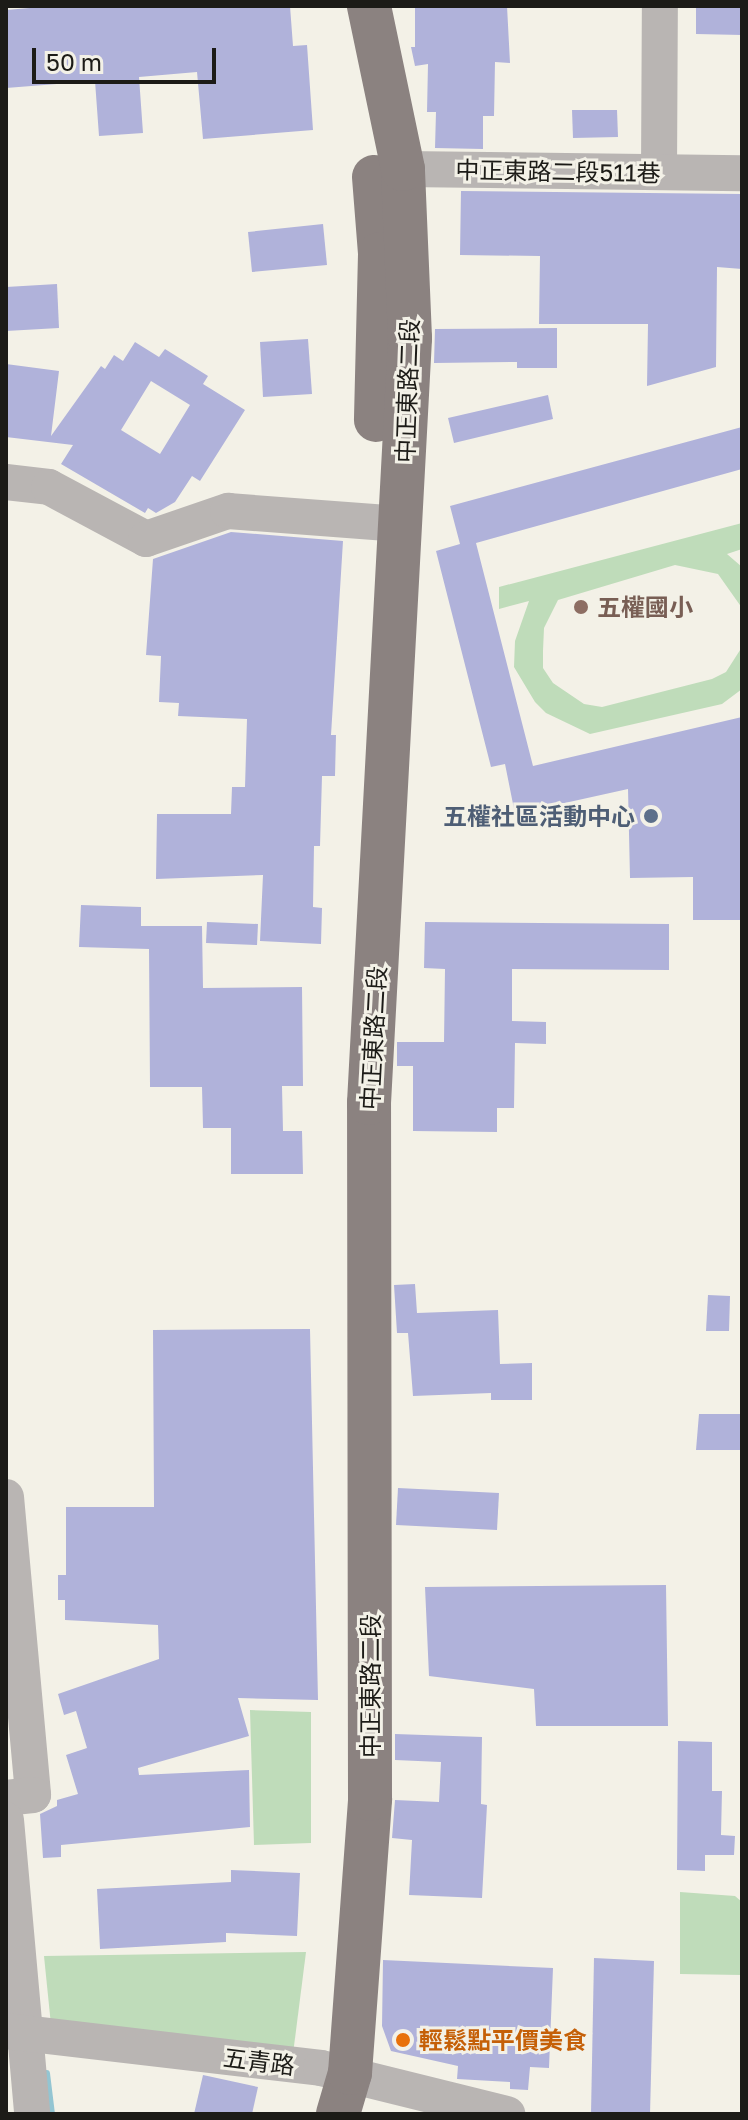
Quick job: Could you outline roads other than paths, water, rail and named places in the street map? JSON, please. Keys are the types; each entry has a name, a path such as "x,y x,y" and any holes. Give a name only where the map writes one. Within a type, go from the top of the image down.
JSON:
{"main road":[{"name":"中正東路二段","path":"341,6 388,172"},
{"name":"中正東路二段","path":"309,2114 336,2085 343,1796 346,1355 341,1095 387,522 380,269 388,172 369,6"}],"street":[{"path":"659,172 660,6"},
{"name":"中正東路二段511巷","path":"388,172 742,173"},
{"path":"6,482 49,487 146,539 228,511 387,522"},
{"path":"6,1497 33,1795 6,1798"},
{"path":"6,1820 14,2031 32,2114"},
{"name":"五青路","path":"14,2031 507,2114"}],"waterway":[{"path":"46,2073 51,2114"}],"place":[{"name":"五權國小","path":"581,607"},
{"name":"五權社區活動中心","path":"651,816"},
{"name":"輕鬆點平價美食","path":"403,2040"}]}
